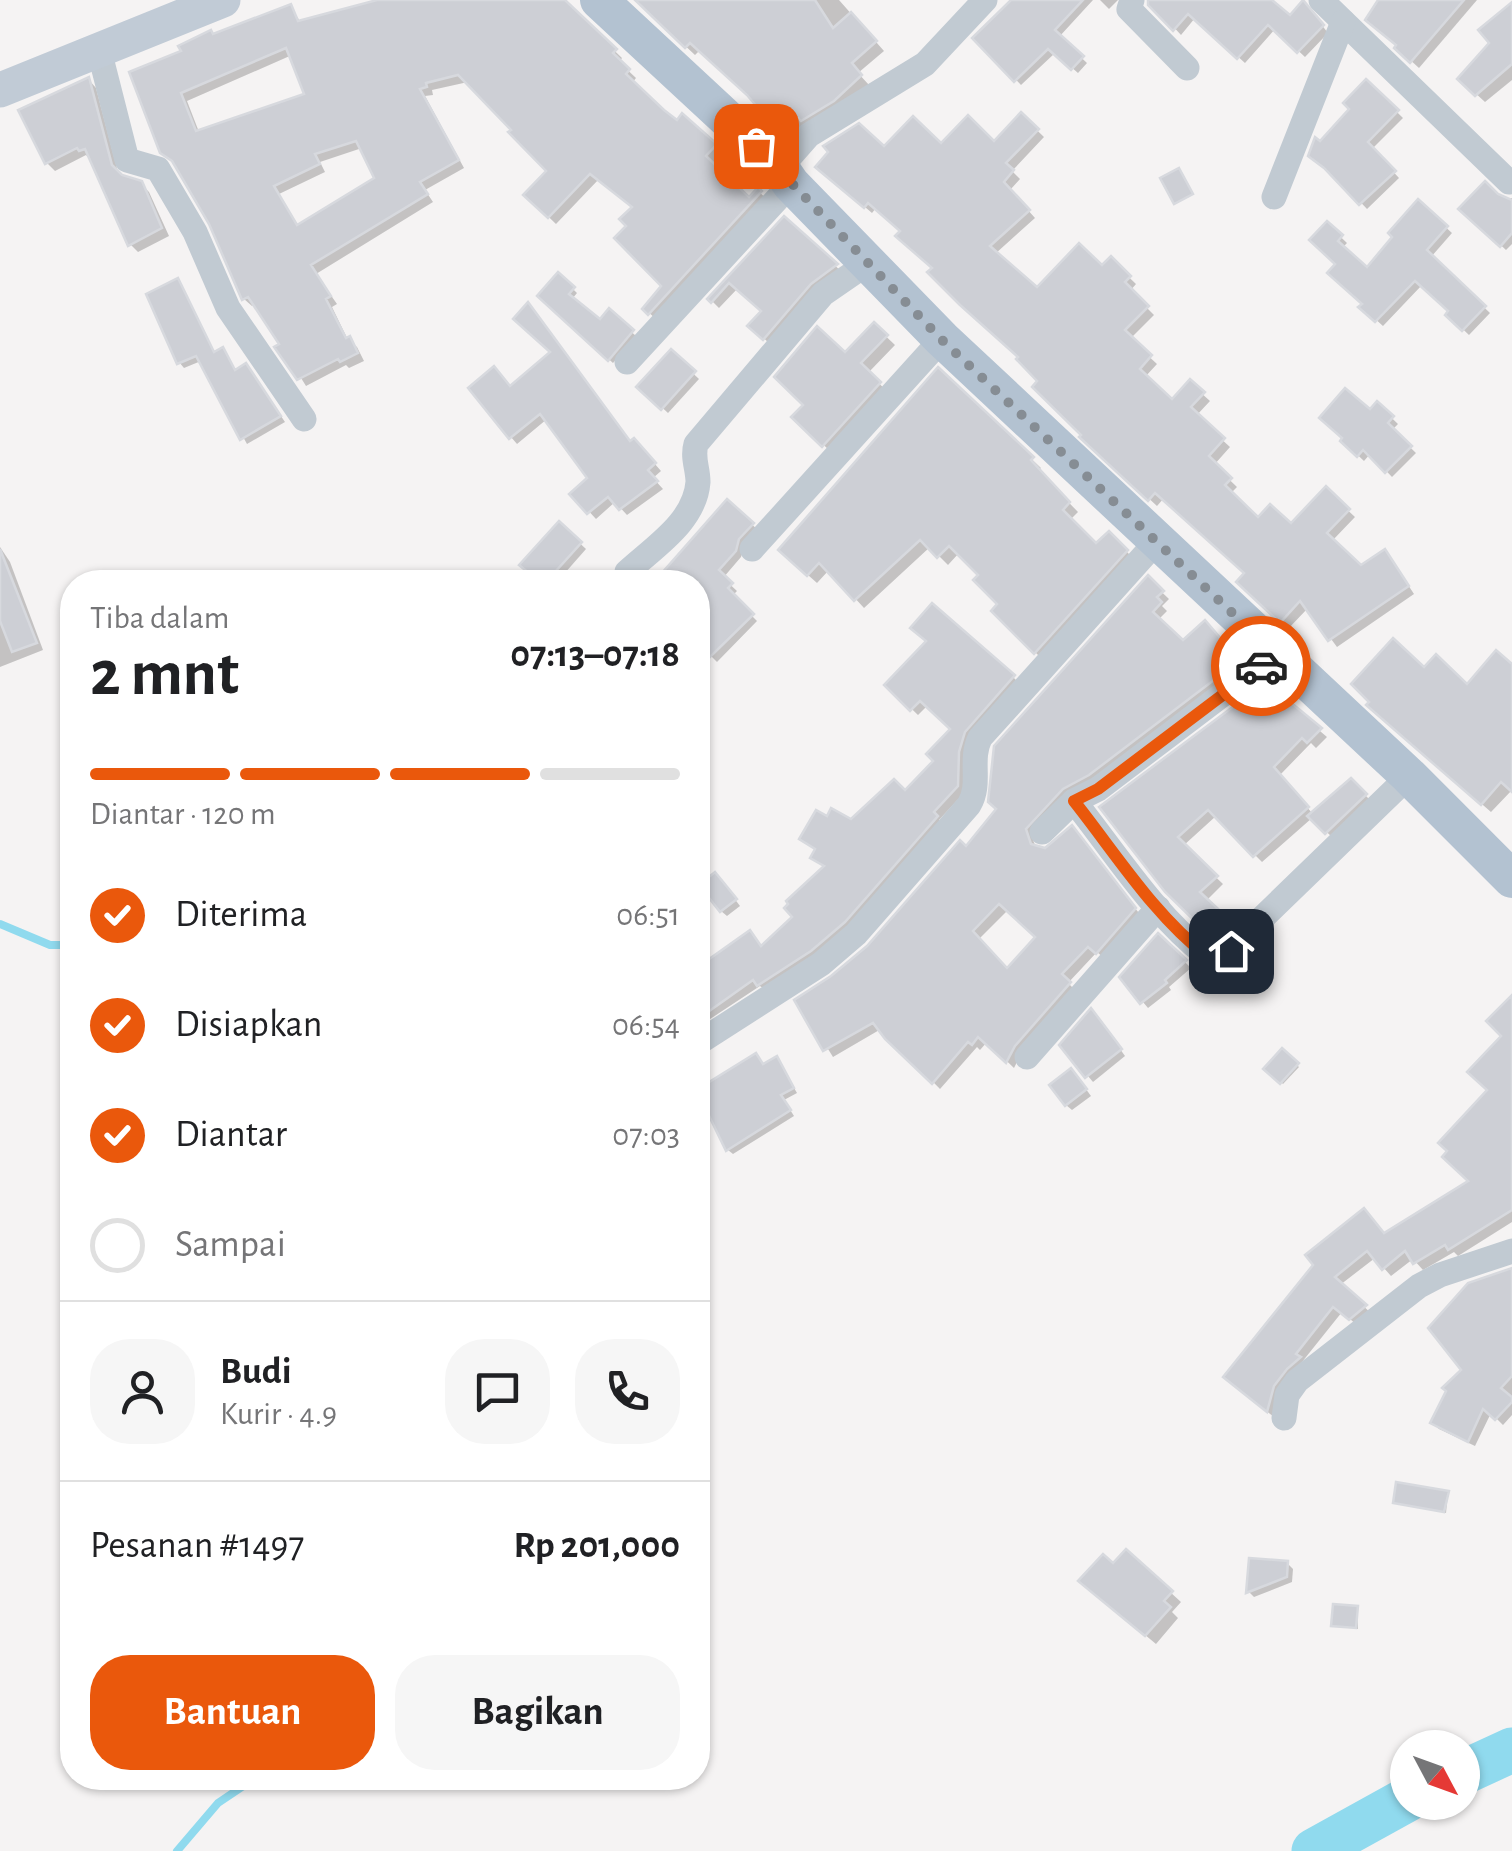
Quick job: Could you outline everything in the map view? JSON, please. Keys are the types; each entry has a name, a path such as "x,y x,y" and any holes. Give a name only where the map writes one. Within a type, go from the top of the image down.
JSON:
{"main road":[{"path":"1,88 223,0"},
{"path":"599,0 786,176 942,340 1409,776 1512,879"}],"street":[{"path":"627,362 786,176 809,135 925,64 986,0"},
{"path":"1132,0 1129,8 1187,68"},
{"path":"1321,0 1509,182"},
{"path":"1274,198 1343,22"},
{"path":"99,50 127,160 158,169 195,232 228,308 304,419"},
{"path":"630,570 690,514 698,479 692,456 696,444 823,294 868,263"},
{"path":"752,549 942,340"},
{"path":"710,1034 821,964 856,934 969,805 977,788 974,754 980,738 1158,540"},
{"path":"1042,832 1074,801 1098,789 1276,654"},
{"path":"1074,801 1158,908 1207,956 1231,951 1409,776"},
{"path":"1027,1056 1158,908"},
{"path":"1284,1418 1286,1395 1296,1381 1419,1286 1512,1251"}],"building":[{"path":"377,0 565,0 617,49 613,53 630,69 626,74 664,110 677,120 682,113 717,144 706,156 749,197 758,187 762,191 648,315 642,309 661,286 614,238 626,226 619,219 632,207 590,174 548,218 523,195 546,171 508,132 511,130 458,75 426,83 427,87 420,89 459,160 420,182 428,194 311,265 331,296 326,299 346,338 350,336 358,353 297,380 274,347 279,344 248,297 242,300 209,224 172,161 160,153 129,72 181,51 178,46 211,30 213,34 291,4 298,21","holes":["286,48 304,94 196,131 181,93","356,141 374,178 297,225 274,186 320,164 315,154"]},
{"path":"635,0 815,0 833,28 851,12 877,41 852,63 862,75 834,101 801,121 798,118 780,134 747,95 690,43 685,48"},
{"path":"1011,0 1083,0 1055,30 1084,56 1071,70 1048,49 1014,82 972,38"},
{"path":"1148,0 1272,0 1290,15 1303,0 1324,25 1297,53 1268,25 1237,59 1188,14 1173,31 1148,5"},
{"path":"1378,0 1464,0 1410,63 1394,48 1396,45 1365,20"},
{"path":"1512,2 1512,64 1475,96 1457,79 1489,43 1478,30"},
{"path":"89,77 112,165 122,175 142,181 162,228 128,246 85,149 77,148 45,164 18,110"},
{"path":"1366,79 1399,110 1368,142 1396,171 1359,205 1308,156 1315,137 1320,141 1349,109 1343,103"},
{"path":"1021,112 1039,129 1006,163 1014,170 1004,182 1030,210 990,246 1037,287 1079,243 1102,265 1111,256 1131,276 1125,282 1149,306 1125,330 1152,355 1140,369 1172,399 1190,379 1205,392 1191,407 1225,438 1209,456 1232,478 1225,485 1258,517 1270,504 1291,523 1326,486 1350,509 1327,533 1361,565 1385,549 1409,586 1328,641 1300,601 1280,623 1236,582 1244,573 1155,493 1148,501 1079,437 1032,387 1037,381 1018,357 960,305 927,272 932,268 895,236 900,231 868,203 864,208 815,167 828,152 823,146 859,123 884,146 913,116 941,143 968,115 994,141"},
{"path":"1179,168 1193,194 1174,204 1160,178"},
{"path":"1485,181 1498,194 1512,200 1512,233 1500,247 1458,209"},
{"path":"1418,199 1448,226 1427,250 1486,306 1462,331 1445,315 1448,311 1415,281 1375,322 1358,307 1362,304 1327,273 1335,264 1309,240 1327,221 1343,235 1338,241 1367,267 1392,237 1388,233"},
{"path":"784,216 838,264 811,284 763,340 747,326 761,311 729,283 711,303 707,299"},
{"path":"558,272 575,287 569,294 600,319 609,308 634,330 608,361 537,296"},
{"path":"178,278 214,352 223,347 235,370 246,363 281,416 240,440 196,356 177,364 146,294"},
{"path":"528,302 630,441 634,438 656,463 648,470 658,481 619,510 608,497 587,514 569,494 587,478 540,414 509,439 468,388 494,366 510,386 550,352 513,319"},
{"path":"874,322 888,335 861,363 881,382 822,447 791,417 803,405 774,377 817,326 845,352"},
{"path":"671,349 696,371 661,410 636,387"},
{"path":"938,367 1034,457 1031,460 1070,502 1063,510 1096,543 1109,531 1128,550 1034,654 991,611 997,604 973,580 978,575 949,546 937,558 920,540 854,601 819,563 807,576 778,550"},
{"path":"1345,388 1370,409 1377,401 1394,416 1388,423 1412,446 1385,473 1363,450 1357,457 1319,418"},
{"path":"727,499 754,523 719,570 733,583 728,588 754,614 710,657 710,570 665,570"},
{"path":"559,521 582,542 557,570 525,570 519,565"},
{"path":"0,549 37,643 12,652 0,621"},
{"path":"1148,575 1164,591 1157,597 1162,602 1153,612 1183,640 1205,620 1235,664 1089,775 1063,789 1026,829 1031,844 1045,848 1072,825 1136,908 1096,954 1088,947 1062,974 1071,982 1015,1046 1006,1063 978,1037 972,1045 968,1042 932,1084 873,1023 823,1051 794,1000 867,946 960,840 966,846 996,809 988,802 994,746","holes":["999,904 1035,937 1007,968 973,931"]},
{"path":"932,603 1015,675 965,732 959,752 958,786 934,812 938,816 845,922 811,951 757,986 753,980 710,1010 710,958 750,930 761,946 792,917 784,908 786,901 824,866 810,858 815,849 799,839 816,810 827,816 831,808 851,819 894,779 905,790 933,761 926,754 950,729 920,701 910,711 884,685 926,641 910,628"},
{"path":"1393,638 1424,667 1436,654 1467,684 1496,650 1512,664 1512,792 1501,782 1481,805 1366,705 1369,702 1351,684"},
{"path":"1266,682 1322,728 1307,743 1302,738 1274,767 1309,807 1253,857 1208,810 1178,837 1218,876 1200,892 1232,922 1213,939 1165,892 1099,807"},
{"path":"1351,778 1367,794 1325,834 1307,816"},
{"path":"715,872 737,899 720,912 710,899 710,876"},
{"path":"1158,933 1187,960 1165,980 1167,983 1140,1004 1119,977"},
{"path":"1512,995 1512,1210 1448,1250 1445,1245 1413,1264 1405,1251 1382,1270 1367,1251 1335,1277 1367,1305 1349,1320 1333,1307 1296,1354 1301,1357 1274,1386 1267,1412 1223,1377 1313,1265 1305,1255 1364,1208 1384,1233 1468,1181 1442,1157 1447,1151 1438,1143 1487,1090 1467,1072 1501,1036 1486,1021"},
{"path":"1091,1008 1122,1049 1085,1078 1059,1045"},
{"path":"1282,1048 1299,1063 1280,1084 1263,1069"},
{"path":"756,1053 763,1064 777,1056 794,1088 781,1095 791,1110 726,1151 710,1118 710,1082"},
{"path":"1071,1068 1087,1089 1065,1106 1049,1085"},
{"path":"1512,1268 1512,1376 1501,1388 1512,1397 1512,1402 1495,1420 1483,1409 1468,1442 1430,1423 1446,1391 1442,1388 1461,1370 1428,1328 1468,1283"},
{"path":"1396,1482 1449,1491 1444,1512 1393,1503"},
{"path":"1126,1549 1173,1591 1164,1601 1171,1607 1145,1636 1078,1581 1103,1554 1113,1563"},
{"path":"1249,1558 1288,1561 1287,1577 1246,1593"},
{"path":"1333,1604 1358,1606 1356,1628 1331,1626"}],"waterway":[{"path":"0,924 50,945 60,945"},
{"path":"1480,1765 1512,1750"},
{"path":"177,1851 218,1803 237,1790"},
{"path":"1314,1851 1390,1809"}],"way so far":[{"path":"756,146 942,340 1276,654 1261,666"}],"route":[{"path":"1231,951 1207,956 1189,942 1074,801 1098,789 1261,666"}]}
